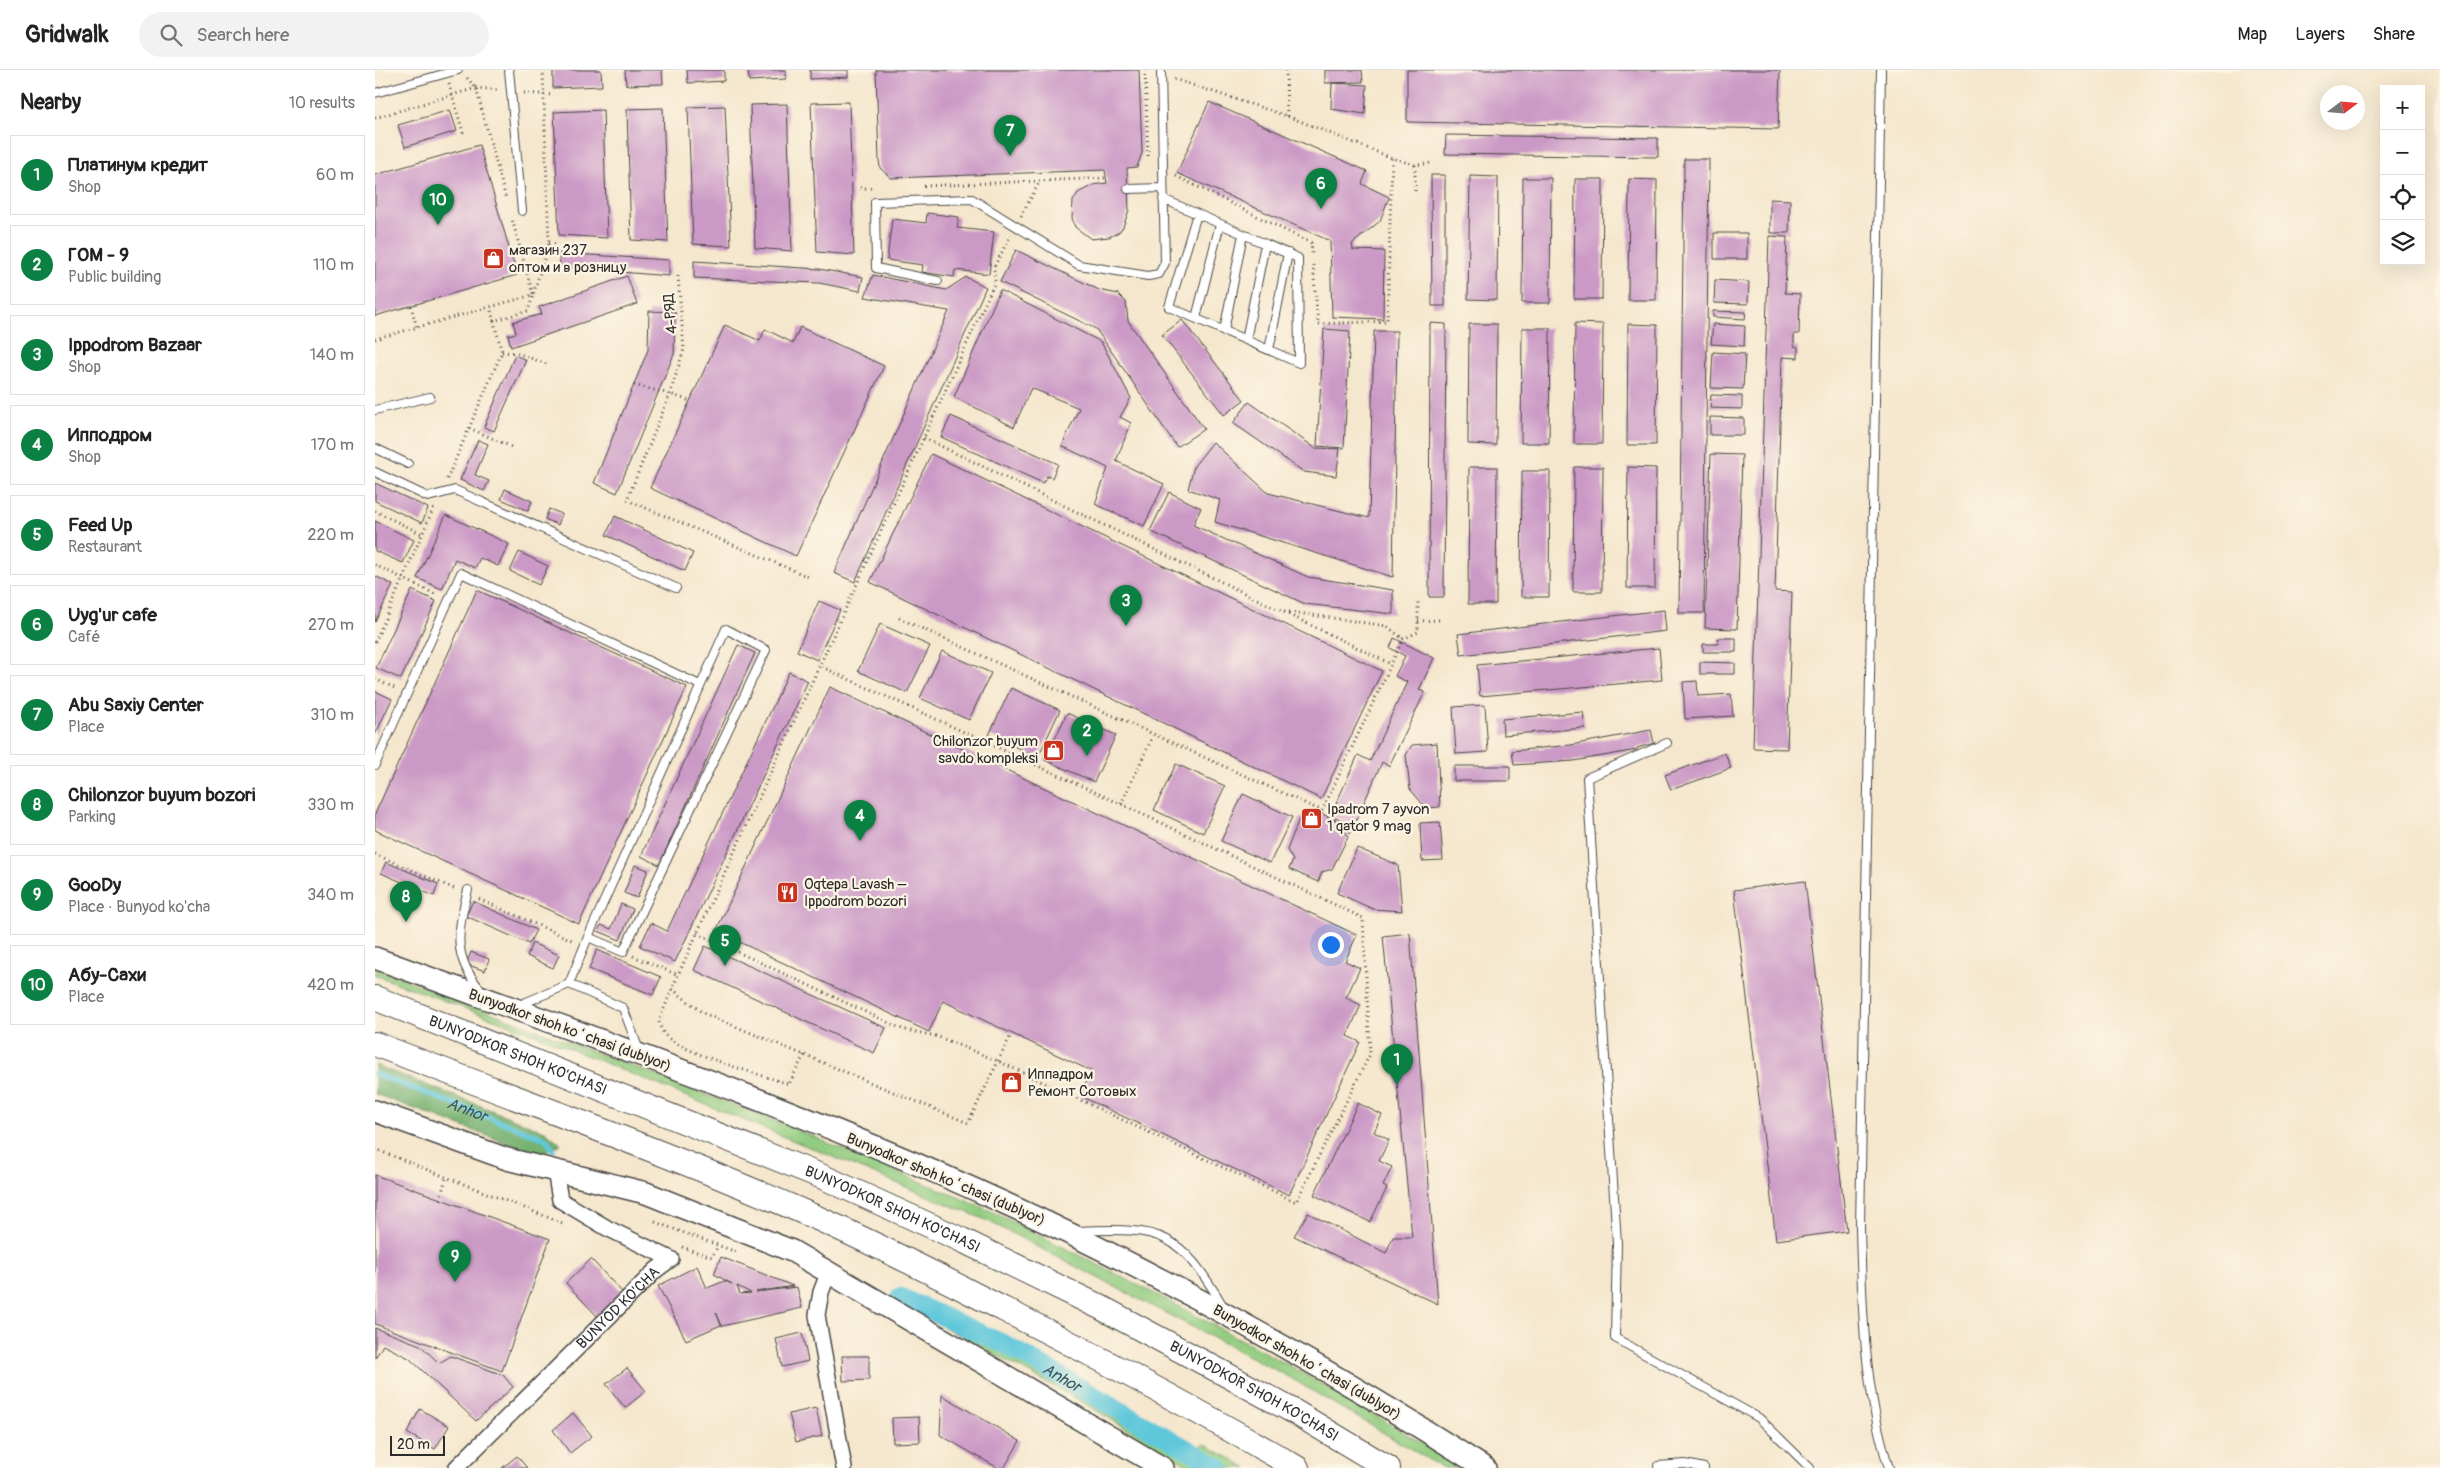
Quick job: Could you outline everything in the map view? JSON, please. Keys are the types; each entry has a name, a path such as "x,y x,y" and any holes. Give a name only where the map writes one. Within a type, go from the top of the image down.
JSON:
{"main road":[{"name":"BUNYODKOR SHOH KO'CHASI","path":"375,998 823,1177 963,1240 1100,1307 1216,1369 1293,1411 1388,1468"},
{"path":"375,1044 635,1144 808,1214 940,1277 1076,1346 1297,1468"}],"street":[{"name":"Bunyodkor shoh koʻchasi (dublyor)","path":"375,958 641,1056 832,1130 998,1200 1066,1232 1287,1347 1485,1468"},
{"path":"375,1111 507,1159 646,1193 791,1251 1139,1462 1163,1468"},
{"name":"BUNYOD KO'CHA","path":"456,1468 656,1270 671,1259 607,1228 560,1200 555,1170"},
{"path":"828,1274 821,1292 817,1315 844,1468"}],"lane":[{"path":"375,93 458,70"},
{"path":"509,70 522,211"},
{"path":"938,281 876,268 875,202 971,199 1079,266 1154,277 1163,269 1165,263 1161,70"},
{"path":"1881,70 1860,1227 1862,1316 1871,1398 1879,1436 1889,1468"},
{"path":"1128,190 1163,188"},
{"path":"1163,199 1298,258 1299,364 1169,306 1197,214"},
{"path":"1196,318 1220,224"},
{"path":"1224,330 1243,234"},
{"path":"1246,340 1265,244"},
{"path":"1269,350 1287,253"},
{"path":"375,410 430,396"},
{"path":"375,448 408,464"},
{"path":"375,472 428,497 455,490 675,588"},
{"path":"375,765 461,573 700,685"},
{"path":"510,1008 569,984 588,937 726,629 766,650 623,952 588,937"},
{"path":"1667,743 1587,778 1617,1243 1615,1338 1759,1418 1810,1468"},
{"path":"469,890 458,939 462,964 490,1001"},
{"path":"569,984 623,1008 641,1056"},
{"path":"1066,1232 1134,1230 1159,1235 1170,1240 1196,1264 1229,1316"},
{"path":"1658,1466 1685,1464 1705,1468"}],"path":[{"path":"493,321 529,311 549,243 543,70"},
{"path":"1145,70 1148,166"},
{"path":"1286,70 1287,116"},
{"path":"465,76 476,88 507,201"},
{"path":"1170,78 1287,116 1392,158 1415,165 1431,163"},
{"path":"375,118 476,88"},
{"path":"452,95 464,136"},
{"path":"544,95 553,95"},
{"path":"1175,175 1311,243 1318,324 1387,321 1392,158"},
{"path":"1415,165 1415,191"},
{"path":"920,186 1106,178"},
{"path":"860,188 880,188"},
{"path":"509,210 533,295"},
{"path":"549,243 559,244"},
{"path":"804,1055 789,1084 694,1051 668,1038 660,1027 659,1021 697,933 995,282 993,267"},
{"name":"4-РЯД","path":"671,394 684,349 678,276"},
{"path":"375,339 533,295"},
{"path":"411,306 417,328"},
{"path":"490,307 502,352 517,353 549,365"},
{"path":"634,385 671,394 690,401"},
{"path":"671,394 627,500 809,577"},
{"path":"469,428 514,448"},
{"path":"924,438 1391,664"},
{"path":"375,511 423,534"},
{"path":"375,566 449,600"},
{"path":"899,618 1153,736 1322,811 1403,639 1418,632 1418,602"},
{"path":"1280,610 1387,626 1403,639"},
{"path":"1418,621 1439,620"},
{"path":"697,933 902,1028 936,1036 998,1061 1296,1202 1370,1054 1363,918 1121,804 820,666"},
{"path":"375,679 407,694"},
{"path":"1121,804 1153,736"},
{"path":"623,952 678,975"},
{"path":"672,989 703,1013 969,1123 1009,1037"},
{"path":"375,1149 569,1226"},
{"path":"439,1199 445,1178"},
{"path":"655,1222 718,1246 711,1257"}],"green space":[{"path":"375,968 783,1124 991,1211 1146,1289 1294,1368 1464,1468 1443,1468 1289,1377 986,1220 537,1035 375,975"},
{"path":"375,1065 545,1131 561,1144 547,1152 533,1153 375,1094"},
{"path":"920,1309 998,1346 1191,1454 1204,1444 1248,1468 1192,1468 1084,1403 922,1315"}],"building":[{"path":"553,70 601,70 602,86 553,88"},
{"path":"625,70 662,70 663,84 626,85"},
{"path":"687,70 724,70 724,81 688,83"},
{"path":"748,70 786,70 786,79 749,81"},
{"path":"810,70 848,70 848,77 810,79"},
{"path":"876,70 1139,70 1142,153 1137,167 1127,168 1129,210 1123,227 1119,232 1109,237 1091,239 1075,227 1072,218 1073,201 1078,193 1093,185 1107,183 1105,170 891,178 880,168"},
{"path":"1325,70 1362,70 1363,82 1325,83"},
{"path":"1407,70 1780,70 1778,129 1407,122"},
{"path":"1332,83 1367,85 1365,114 1331,109"},
{"path":"849,102 854,255 817,252 811,103"},
{"path":"1209,102 1367,171 1362,184 1389,197 1380,221 1352,244 1353,250 1384,251 1383,319 1332,317 1330,241 1177,173"},
{"path":"787,104 792,251 755,248 750,105"},
{"path":"725,106 731,246 693,244 688,107"},
{"path":"663,108 668,242 631,240 627,109"},
{"path":"450,110 457,131 405,147 398,125"},
{"path":"603,110 607,238 559,235 554,112"},
{"path":"1446,135 1658,138 1658,157 1445,154"},
{"path":"479,145 517,275 375,316 375,175"},
{"path":"1684,159 1709,159 1704,613 1679,613"},
{"path":"1431,175 1445,175 1445,306 1432,306"},
{"path":"1470,176 1498,177 1497,300 1468,299"},
{"path":"1523,178 1551,178 1550,303 1522,303"},
{"path":"1575,179 1603,179 1602,299 1574,299"},
{"path":"1629,179 1657,180 1656,300 1628,300"},
{"path":"1770,199 1790,200 1789,233 1770,233"},
{"path":"927,213 959,217 957,228 994,232 989,274 955,270 954,277 922,272 923,265 887,260 892,219 926,223"},
{"path":"1714,233 1747,233 1747,259 1714,259"},
{"path":"1769,236 1787,237 1785,293 1800,294 1799,334 1794,334 1794,346 1798,347 1798,358 1782,357 1775,591 1792,592 1787,749 1753,748"},
{"path":"1016,250 1099,290 1118,294 1126,302 1128,321 1204,429 1177,447 1096,329 1000,282"},
{"path":"559,253 669,260 669,276 560,267"},
{"path":"694,261 819,269 863,277 860,291 819,283 694,278"},
{"path":"873,275 946,290 966,277 986,287 855,582 834,573 949,311 865,297"},
{"path":"627,276 637,304 511,347 508,335 516,333 513,322 542,314 539,307"},
{"path":"1715,280 1749,282 1748,304 1714,303"},
{"path":"1000,290 1101,342 1131,398 1120,417 1131,423 1116,461 1164,484 1144,526 1095,504 1108,468 1062,446 1079,408 1031,388 1014,427 954,397"},
{"path":"649,311 675,312 674,354 617,493 594,483 648,350"},
{"path":"1713,311 1746,312 1745,319 1713,317"},
{"path":"1182,320 1244,400 1224,415 1162,335"},
{"path":"1430,323 1446,324 1444,597 1429,597"},
{"path":"1575,323 1603,324 1602,444 1574,444"},
{"path":"1469,324 1497,324 1496,445 1468,444"},
{"path":"1628,324 1657,325 1656,445 1627,445"},
{"path":"1713,324 1745,326 1744,346 1711,344"},
{"path":"725,325 760,341 765,329 793,343 800,327 884,366 796,556 650,488"},
{"path":"1522,328 1550,328 1549,443 1521,443"},
{"path":"1324,329 1350,331 1344,448 1317,446"},
{"path":"1374,331 1397,331 1393,577 1215,522 1220,500 1188,489 1194,466 1213,442 1268,493 1369,518"},
{"path":"1713,352 1745,354 1743,389 1711,388"},
{"path":"515,355 526,360 494,431 484,427"},
{"path":"1711,395 1742,396 1742,409 1710,408"},
{"path":"1249,402 1315,448 1340,449 1336,476 1304,472 1233,423"},
{"path":"951,416 1058,464 1052,478 1047,476 1043,483 941,437"},
{"path":"1710,417 1744,418 1744,435 1710,435"},
{"path":"478,440 488,444 475,475 489,481 484,491 460,480"},
{"path":"931,454 1382,671 1321,799 870,582"},
{"path":"1711,454 1742,455 1737,629 1705,628"},
{"path":"1469,467 1497,467 1496,604 1468,604"},
{"path":"1574,467 1603,467 1602,592 1573,592"},
{"path":"1628,467 1656,468 1655,588 1627,588"},
{"path":"1522,471 1550,471 1549,597 1521,597"},
{"path":"375,483 428,508 422,523 375,501"},
{"path":"505,489 532,501 528,511 501,499"},
{"path":"1169,492 1201,508 1193,525 1308,577 1393,590 1393,614 1305,604 1150,531"},
{"path":"549,509 562,514 558,525 545,519"},
{"path":"446,515 509,544 498,566 480,558 475,568 455,559 442,589 417,578"},
{"path":"615,516 693,553 685,571 606,535"},
{"path":"375,521 414,540 403,563 375,551"},
{"path":"519,552 548,566 539,585 510,571"},
{"path":"375,576 393,585 375,622"},
{"path":"412,590 436,601 401,679 376,668"},
{"path":"477,590 687,687 579,924 375,830 375,814"},
{"path":"819,601 840,610 817,660 797,651"},
{"path":"1664,610 1666,631 1461,655 1458,634"},
{"path":"880,624 930,646 907,693 858,671"},
{"path":"1394,638 1434,658 1419,690 1425,692 1389,766 1382,762 1350,834 1344,821 1331,815 1358,755 1370,761 1407,682 1395,676 1405,656 1390,648"},
{"path":"1718,638 1736,638 1736,652 1703,652 1703,644 1718,644"},
{"path":"738,645 755,653 659,865 641,856"},
{"path":"1659,648 1662,680 1480,696 1477,665"},
{"path":"942,651 991,673 969,720 920,698"},
{"path":"1700,662 1735,663 1735,674 1700,674"},
{"path":"789,672 808,681 675,962 640,946 651,923 667,931"},
{"path":"1697,681 1698,696 1731,694 1733,716 1685,719 1683,682"},
{"path":"830,687 1357,935 1345,961 1360,968 1346,998 1361,1005 1347,1036 1360,1042 1289,1195 1080,1096 1091,1071 943,1001 929,1032 716,931"},
{"path":"1011,688 1060,710 1038,757 989,735"},
{"path":"375,691 392,699 375,735"},
{"path":"1485,705 1488,752 1456,754 1453,707"},
{"path":"1583,712 1585,728 1503,735 1502,719"},
{"path":"1067,713 1116,735 1094,782 1045,760"},
{"path":"1651,730 1654,743 1637,748 1637,750 1574,761 1514,765 1512,751 1571,745"},
{"path":"1437,743 1440,807 1426,808 1410,789 1406,755 1412,745"},
{"path":"1725,753 1731,768 1671,790 1665,775"},
{"path":"1176,764 1225,786 1203,833 1154,810"},
{"path":"1454,766 1510,766 1510,781 1454,781"},
{"path":"1243,794 1292,817 1270,863 1221,841"},
{"path":"1316,811 1342,823 1348,837 1332,869 1322,872 1318,882 1289,869 1293,860 1287,850 1299,819"},
{"path":"1440,822 1443,860 1422,861 1420,823"},
{"path":"1357,848 1398,865 1402,911 1373,909 1337,893"},
{"path":"386,862 438,884 434,896 381,873"},
{"path":"635,865 648,870 637,898 624,893"},
{"path":"1805,881 1847,1231 1776,1240 1734,890"},
{"path":"473,901 536,930 529,944 466,916"},
{"path":"621,904 633,909 620,940 598,931 601,925 611,929"},
{"path":"1410,933 1438,1304 1294,1236 1308,1213 1386,1253 1393,1237 1412,1237 1383,936"},
{"path":"532,943 559,955 553,968 527,956"},
{"path":"705,946 886,1028 874,1053 694,970"},
{"path":"597,950 661,977 653,995 589,969"},
{"path":"471,952 489,959 485,971 466,964"},
{"path":"1358,1103 1382,1115 1374,1132 1389,1140 1379,1161 1392,1167 1383,1186 1387,1188 1370,1222 1314,1195"},
{"path":"375,1175 550,1239 502,1371 375,1324"},
{"path":"721,1257 793,1286 756,1292 797,1287 802,1308 722,1326 716,1312 721,1325 686,1340 658,1286 697,1266 707,1288 725,1281 732,1284 714,1274","holes":["737,1286 751,1293 740,1294"]},
{"path":"591,1259 623,1293 598,1317 566,1283"},
{"path":"375,1328 420,1345 439,1363 451,1356 503,1375 513,1387 476,1421 409,1358 383,1345 375,1358"},
{"path":"802,1333 808,1361 782,1367 776,1339"},
{"path":"842,1356 869,1356 869,1380 843,1381"},
{"path":"627,1368 646,1391 625,1408 606,1384"},
{"path":"942,1395 1020,1441 1004,1468 998,1468 940,1435"},
{"path":"816,1408 822,1436 796,1442 789,1414"},
{"path":"420,1409 449,1426 435,1449 407,1433"},
{"path":"573,1413 592,1436 570,1453 553,1430"},
{"path":"919,1417 920,1442 893,1443 892,1418"},
{"path":"517,1456 527,1468 502,1468"}],"waterway":[{"name":"Anhor","path":"375,1074 546,1139 553,1150"},
{"name":"Anhor","path":"900,1297 1006,1345 1220,1468"}],"place":[{"name":"Abu Saxiy Center","path":"1010,156"},
{"name":"Uyg'ur cafe","path":"1321,209"},
{"name":"Абу-Сахи","path":"438,225"},
{"name":"магазин 237 оптом и в розницу","path":"493,259"},
{"name":"Ippodrom Bazaar","path":"1126,626"},
{"name":"Chilonzor buyum savdo kompleksi","path":"1054,750"},
{"name":"ГОМ - 9","path":"1087,756"},
{"name":"Ipadrom 7 ayvon 1 qator 9 mag","path":"1311,818"},
{"name":"Ипподром","path":"860,841"},
{"name":"Oqtepa Lavash – Ippodrom bozori","path":"788,893"},
{"name":"Chilonzor buyum bozori","path":"406,922"},
{"name":"Feed Up","path":"725,966"},
{"name":"Иппадром Ремонт Сотовых","path":"1012,1083"},
{"name":"Платинум кредит","path":"1397,1085"},
{"name":"GooDy","path":"455,1282"}]}
